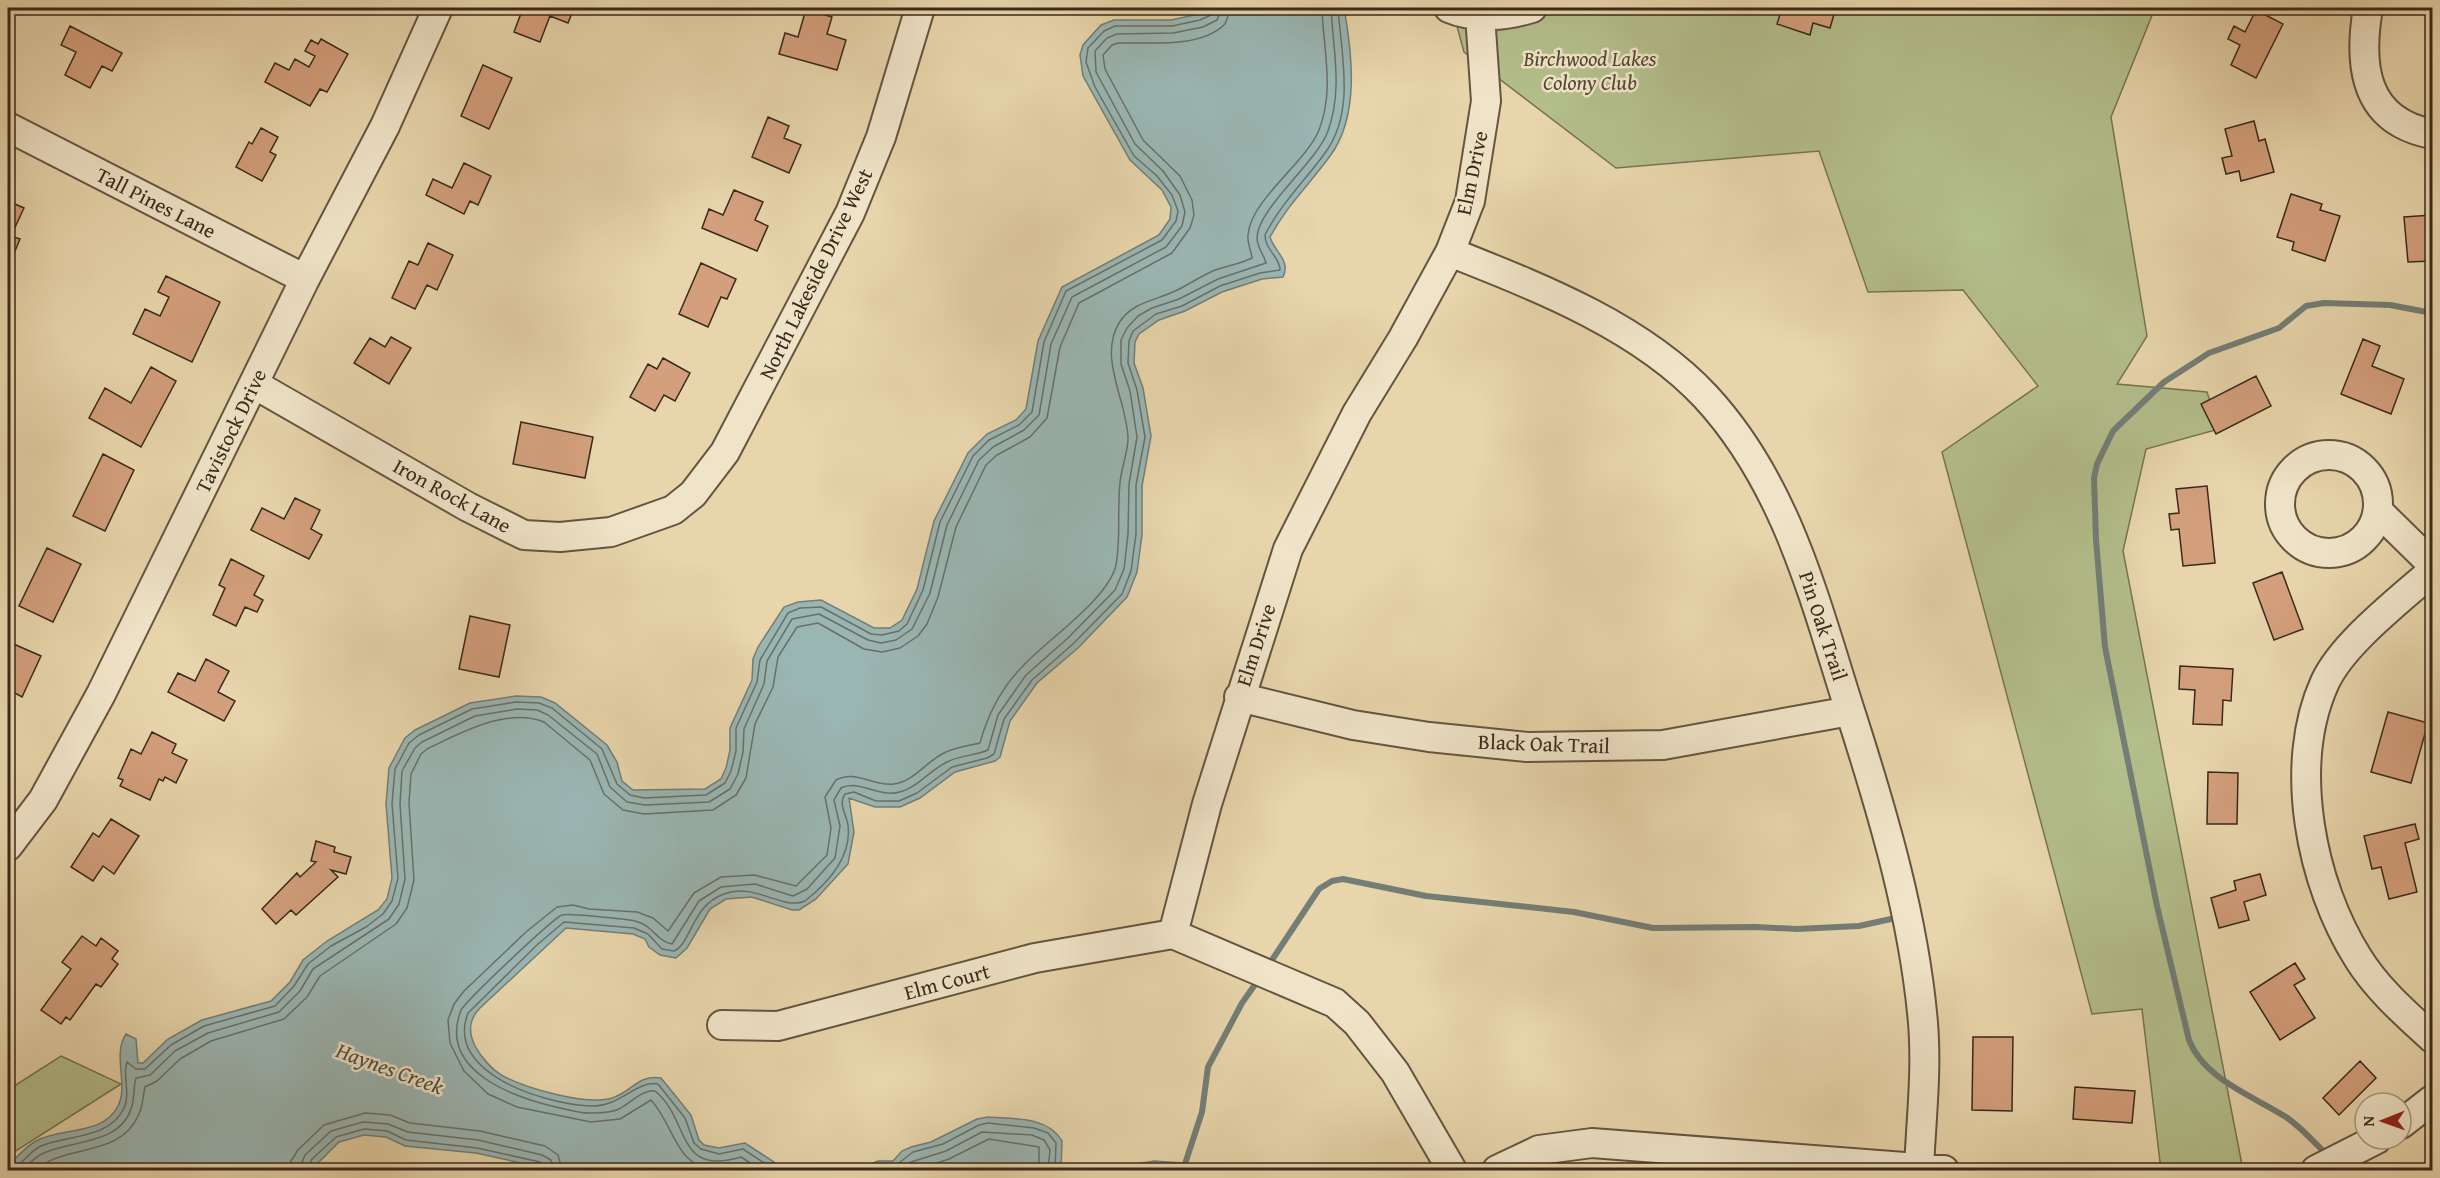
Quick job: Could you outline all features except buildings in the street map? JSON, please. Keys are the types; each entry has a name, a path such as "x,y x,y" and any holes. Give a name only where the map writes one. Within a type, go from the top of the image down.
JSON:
{"street":[{"name":"Tavistock Drive","path":"8,846 43,800 101,694 305,279 386,126 438,8"},
{"name":"North Lakeside Drive West","path":"666,513 693,494 725,452 839,236 880,137 920,8"},
{"path":"1449,8 1480,15 1497,15 1532,8"},
{"path":"2368,8 2363,60 2368,85 2379,105 2396,122 2433,134"},
{"name":"Elm Drive","path":"1173,934 1239,697 1288,549 1357,413 1403,338 1450,252 1470,201 1486,101 1480,15"},
{"name":"Tall Pines Lane","path":"8,127 305,279"},
{"name":"Pin Oak Trail","path":"1450,252 1567,300 1658,357 1704,395 1739,436 1769,484 1818,602 1887,833 1921,1013 1923,1088 1932,1169"},
{"name":"Iron Rock Lane","path":"254,384 458,501 524,535 560,537 610,532 666,513"},
{"path":"2378,511 2433,564"},
{"path":"2433,571 2363,635 2339,661 2326,681 2316,708 2310,740 2307,779 2310,824 2318,868 2336,920 2359,960 2396,1004 2433,1038"},
{"name":"Black Oak Trail","path":"1239,697 1353,725 1429,737 1527,747 1663,745 1850,711"},
{"path":"1173,934 1335,1003 1357,1023 1395,1072 1452,1170"},
{"name":"Elm Court","path":"722,1025 778,1026 1035,958 1173,934"},
{"path":"2413,1115 2433,1100"},
{"path":"1497,1170 1539,1150 1592,1143 1932,1169"},
{"path":"2316,1170 2354,1151"}],"green space":[{"name":"Birchwood Lakes Colony Club","path":"1452,8 2161,8 2153,13 2111,117 2147,336 2117,384 2207,392 2219,429 2146,449 2123,551 2243,1170 2161,1170 2142,1009 2092,1014 1942,452 2038,386 1963,290 1868,292 1819,151 1616,168 1464,52"},
{"path":"61,1056 121,1084 8,1156 8,1090"}],"water":[{"name":"Haynes Creek","path":"1213,8 1344,8 1351,64 1350,103 1340,140 1270,237 1284,261 1283,277 1262,279 1222,292 1185,311 1159,320 1139,334 1135,342 1134,363 1143,388 1151,436 1142,486 1142,535 1137,572 1127,597 1078,648 1037,683 1010,721 1000,757 995,761 955,772 920,798 900,807 875,807 849,798 854,832 848,864 816,899 799,910 792,910 752,897 726,899 710,909 687,948 676,958 660,955 649,947 645,939 633,934 566,928 480,1008 472,1021 471,1036 475,1046 487,1063 503,1076 526,1086 587,1100 612,1098 641,1081 653,1077 661,1078 691,1115 699,1140 704,1145 719,1148 745,1143 786,1170 552,1170 476,1153 405,1146 386,1137 364,1135 339,1142 311,1170 8,1170 8,1165 36,1141 92,1127 111,1116 121,1098 120,1051 126,1034 136,1039 138,1063 143,1063 168,1039 202,1020 271,1001 290,982 303,960 327,941 378,910 387,899 392,878 386,804 389,768 405,738 415,730 470,703 516,696 541,697 555,703 607,745 617,762 622,781 633,790 705,789 721,779 726,768 730,750 730,728 752,680 753,659 758,647 784,607 798,602 821,600 874,628 890,628 902,620 917,589 934,521 968,453 987,434 1016,420 1026,409 1038,341 1062,287 1159,235 1170,219 1171,207 1162,190 1130,160 1083,76 1080,55 1083,45 1101,25 1114,20 1171,20 1199,14"},
{"path":"988,1117 1029,1120 1048,1127 1062,1141 1061,1170 856,1170 878,1161 893,1161 902,1151 931,1142 977,1119"},
{"path":"1154,1161 1182,1163 1186,1170 1124,1170 1131,1165"}],"waterway":[{"path":"2327,1155 2292,1121 2218,1076 2196,1054 2189,1040 2157,906 2105,647 2096,540 2094,478 2097,464 2113,431 2164,382 2209,353 2279,328 2306,306 2324,303 2390,305 2432,313"},
{"path":"1268,966 1319,889 1332,881 1343,879 1426,896 1574,912 1653,928 1797,929 1859,926 1891,919"},
{"path":"1183,1170 1202,1112 1208,1067 1242,1003 1259,979"}]}
